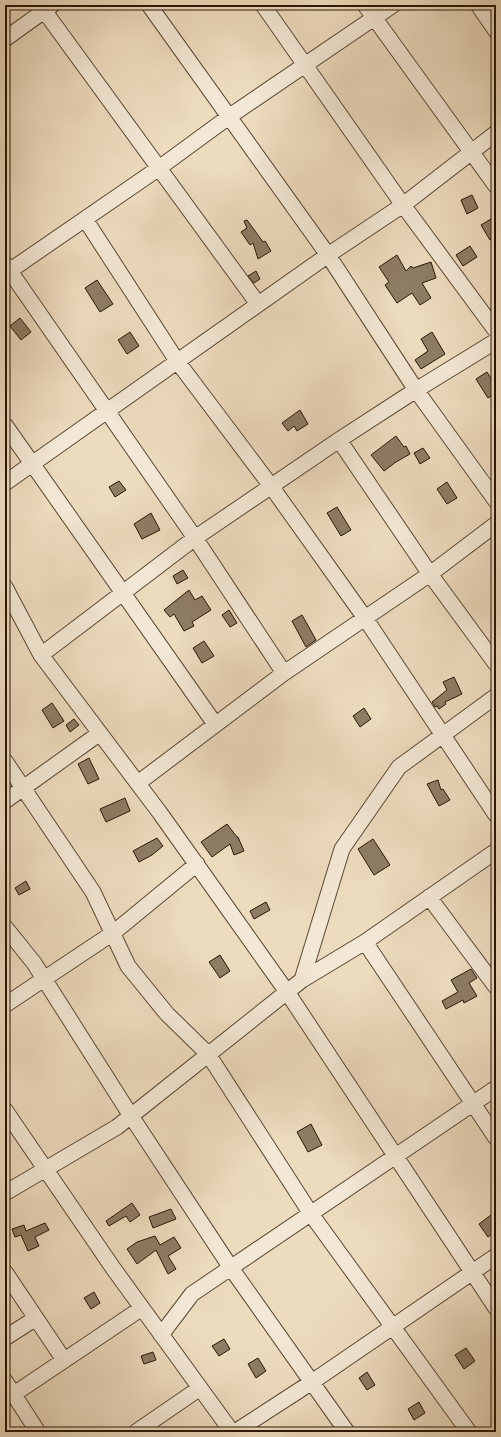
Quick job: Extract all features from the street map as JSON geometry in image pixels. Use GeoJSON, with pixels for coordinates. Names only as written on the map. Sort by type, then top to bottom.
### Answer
{"type":"FeatureCollection","features":[{"type":"Feature","properties":{"kind":"street"},"geometry":{"type":"LineString","coordinates":[[149,5],[328,254],[416,390],[496,501]]}},
{"type":"Feature","properties":{"kind":"street"},"geometry":{"type":"LineString","coordinates":[[263,5],[403,205],[496,332]]}},
{"type":"Feature","properties":{"kind":"street"},"geometry":{"type":"LineString","coordinates":[[365,5],[496,186]]}},
{"type":"Feature","properties":{"kind":"street"},"geometry":{"type":"LineString","coordinates":[[284,673],[195,538],[7,269],[85,219],[159,168],[230,116],[393,5]]}},
{"type":"Feature","properties":{"kind":"street"},"geometry":{"type":"LineString","coordinates":[[478,5],[496,31]]}},
{"type":"Feature","properties":{"kind":"street"},"geometry":{"type":"LineString","coordinates":[[5,39],[45,7],[258,304]]}},
{"type":"Feature","properties":{"kind":"street"},"geometry":{"type":"LineString","coordinates":[[5,483],[178,362],[328,254],[403,205],[496,133]]}},
{"type":"Feature","properties":{"kind":"street"},"geometry":{"type":"LineString","coordinates":[[85,219],[178,362],[271,486],[365,618],[496,815]]}},
{"type":"Feature","properties":{"kind":"street"},"geometry":{"type":"LineString","coordinates":[[41,655],[195,538],[416,390],[496,341]]}},
{"type":"Feature","properties":{"kind":"street"},"geometry":{"type":"LineString","coordinates":[[5,425],[215,724]]}},
{"type":"Feature","properties":{"kind":"street"},"geometry":{"type":"LineString","coordinates":[[340,440],[430,574],[496,664]]}},
{"type":"Feature","properties":{"kind":"street"},"geometry":{"type":"LineString","coordinates":[[138,783],[284,673],[430,574],[496,524]]}},
{"type":"Feature","properties":{"kind":"street"},"geometry":{"type":"LineString","coordinates":[[5,587],[41,655],[138,783],[287,992],[496,1308]]}},
{"type":"Feature","properties":{"kind":"street"},"geometry":{"type":"LineString","coordinates":[[302,980],[342,849],[399,767],[496,696]]}},
{"type":"Feature","properties":{"kind":"street"},"geometry":{"type":"LineString","coordinates":[[5,801],[100,733]]}},
{"type":"Feature","properties":{"kind":"street"},"geometry":{"type":"LineString","coordinates":[[5,761],[93,892],[128,966],[167,1014],[208,1054],[311,1214],[469,1432]]}},
{"type":"Feature","properties":{"kind":"street"},"geometry":{"type":"LineString","coordinates":[[5,1193],[117,1127],[302,980],[365,942],[496,851]]}},
{"type":"Feature","properties":{"kind":"street"},"geometry":{"type":"LineString","coordinates":[[5,1005],[113,933],[196,864]]}},
{"type":"Feature","properties":{"kind":"street"},"geometry":{"type":"LineString","coordinates":[[429,897],[496,987]]}},
{"type":"Feature","properties":{"kind":"street"},"geometry":{"type":"LineString","coordinates":[[5,927],[34,963],[131,1116],[231,1268],[347,1432]]}},
{"type":"Feature","properties":{"kind":"street"},"geometry":{"type":"LineString","coordinates":[[365,942],[496,1138]]}},
{"type":"Feature","properties":{"kind":"street"},"geometry":{"type":"LineString","coordinates":[[161,1335],[192,1294],[496,1088]]}},
{"type":"Feature","properties":{"kind":"street"},"geometry":{"type":"LineString","coordinates":[[5,1110],[113,1268],[200,1388],[234,1432],[312,1382],[496,1256]]}},
{"type":"Feature","properties":{"kind":"street"},"geometry":{"type":"LineString","coordinates":[[5,1272],[64,1360]]}},
{"type":"Feature","properties":{"kind":"street"},"geometry":{"type":"LineString","coordinates":[[14,1394],[142,1308]]}},
{"type":"Feature","properties":{"kind":"street"},"geometry":{"type":"LineString","coordinates":[[5,1338],[36,1318]]}},
{"type":"Feature","properties":{"kind":"street"},"geometry":{"type":"LineString","coordinates":[[5,1381],[38,1432]]}},
{"type":"Feature","properties":{"kind":"street"},"geometry":{"type":"LineString","coordinates":[[136,1432],[200,1388]]}},
{"type":"Feature","properties":{"kind":"building"},"geometry":{"type":"Polygon","coordinates":[[[472,195],[478,208],[467,214],[461,200],[472,195]]]}},
{"type":"Feature","properties":{"kind":"building"},"geometry":{"type":"Polygon","coordinates":[[[491,219],[496,227],[496,236],[490,240],[481,225],[491,219]]]}},
{"type":"Feature","properties":{"kind":"building"},"geometry":{"type":"Polygon","coordinates":[[[247,220],[263,242],[265,241],[271,251],[258,259],[253,243],[250,245],[241,232],[247,228],[244,221],[247,220]]]}},
{"type":"Feature","properties":{"kind":"building"},"geometry":{"type":"Polygon","coordinates":[[[470,246],[477,257],[463,266],[456,255],[470,246]]]}},
{"type":"Feature","properties":{"kind":"building"},"geometry":{"type":"Polygon","coordinates":[[[397,255],[406,271],[411,266],[413,268],[431,262],[436,278],[422,283],[431,298],[420,305],[412,293],[397,303],[385,285],[389,282],[379,267],[397,255]]]}},
{"type":"Feature","properties":{"kind":"building"},"geometry":{"type":"Polygon","coordinates":[[[256,271],[260,279],[254,283],[248,276],[256,271]]]}},
{"type":"Feature","properties":{"kind":"building"},"geometry":{"type":"Polygon","coordinates":[[[97,280],[113,304],[100,312],[85,288],[97,280]]]}},
{"type":"Feature","properties":{"kind":"building"},"geometry":{"type":"Polygon","coordinates":[[[20,318],[31,332],[21,340],[10,326],[20,318]]]}},
{"type":"Feature","properties":{"kind":"building"},"geometry":{"type":"Polygon","coordinates":[[[130,332],[139,346],[127,354],[118,340],[130,332]]]}},
{"type":"Feature","properties":{"kind":"building"},"geometry":{"type":"Polygon","coordinates":[[[432,332],[445,354],[421,369],[415,360],[428,351],[421,339],[432,332]]]}},
{"type":"Feature","properties":{"kind":"building"},"geometry":{"type":"Polygon","coordinates":[[[487,372],[496,387],[496,393],[488,398],[476,379],[487,372]]]}},
{"type":"Feature","properties":{"kind":"building"},"geometry":{"type":"Polygon","coordinates":[[[300,410],[308,424],[297,431],[294,426],[288,431],[282,423],[300,410]]]}},
{"type":"Feature","properties":{"kind":"building"},"geometry":{"type":"Polygon","coordinates":[[[396,436],[404,447],[406,446],[410,454],[384,471],[371,455],[396,436]]]}},
{"type":"Feature","properties":{"kind":"building"},"geometry":{"type":"Polygon","coordinates":[[[423,448],[430,458],[420,464],[414,453],[423,448]]]}},
{"type":"Feature","properties":{"kind":"building"},"geometry":{"type":"Polygon","coordinates":[[[119,481],[126,490],[115,497],[109,487],[119,481]]]}},
{"type":"Feature","properties":{"kind":"building"},"geometry":{"type":"Polygon","coordinates":[[[447,482],[457,498],[447,504],[437,489],[447,482]]]}},
{"type":"Feature","properties":{"kind":"building"},"geometry":{"type":"Polygon","coordinates":[[[337,507],[351,530],[341,536],[327,513],[337,507]]]}},
{"type":"Feature","properties":{"kind":"building"},"geometry":{"type":"Polygon","coordinates":[[[151,513],[160,530],[142,539],[134,524],[151,513]]]}},
{"type":"Feature","properties":{"kind":"building"},"geometry":{"type":"Polygon","coordinates":[[[183,570],[188,578],[177,584],[173,576],[183,570]]]}},
{"type":"Feature","properties":{"kind":"building"},"geometry":{"type":"Polygon","coordinates":[[[189,590],[195,600],[202,596],[211,610],[192,622],[194,626],[184,631],[174,614],[170,617],[164,610],[189,590]]]}},
{"type":"Feature","properties":{"kind":"building"},"geometry":{"type":"Polygon","coordinates":[[[229,610],[237,623],[230,627],[222,615],[229,610]]]}},
{"type":"Feature","properties":{"kind":"building"},"geometry":{"type":"Polygon","coordinates":[[[302,615],[316,640],[306,647],[292,621],[302,615]]]}},
{"type":"Feature","properties":{"kind":"building"},"geometry":{"type":"Polygon","coordinates":[[[204,641],[214,656],[202,663],[193,648],[204,641]]]}},
{"type":"Feature","properties":{"kind":"building"},"geometry":{"type":"Polygon","coordinates":[[[454,677],[462,694],[445,702],[446,704],[439,709],[437,706],[435,707],[432,702],[447,690],[443,682],[454,677]]]}},
{"type":"Feature","properties":{"kind":"building"},"geometry":{"type":"Polygon","coordinates":[[[52,703],[64,721],[53,728],[42,710],[52,703]]]}},
{"type":"Feature","properties":{"kind":"building"},"geometry":{"type":"Polygon","coordinates":[[[364,708],[371,719],[360,727],[353,716],[364,708]]]}},
{"type":"Feature","properties":{"kind":"building"},"geometry":{"type":"Polygon","coordinates":[[[74,719],[79,725],[70,732],[66,725],[74,719]]]}},
{"type":"Feature","properties":{"kind":"building"},"geometry":{"type":"Polygon","coordinates":[[[89,758],[99,779],[88,784],[78,764],[89,758]]]}},
{"type":"Feature","properties":{"kind":"building"},"geometry":{"type":"Polygon","coordinates":[[[438,780],[441,790],[443,789],[450,800],[439,806],[427,784],[438,780]]]}},
{"type":"Feature","properties":{"kind":"building"},"geometry":{"type":"Polygon","coordinates":[[[125,798],[130,811],[106,822],[100,809],[125,798]]]}},
{"type":"Feature","properties":{"kind":"building"},"geometry":{"type":"Polygon","coordinates":[[[227,824],[238,837],[244,851],[234,855],[230,844],[212,857],[201,842],[227,824]]]}},
{"type":"Feature","properties":{"kind":"building"},"geometry":{"type":"Polygon","coordinates":[[[157,838],[163,846],[152,855],[139,862],[133,851],[157,838]]]}},
{"type":"Feature","properties":{"kind":"building"},"geometry":{"type":"Polygon","coordinates":[[[373,839],[390,865],[374,875],[358,849],[373,839]]]}},
{"type":"Feature","properties":{"kind":"building"},"geometry":{"type":"Polygon","coordinates":[[[26,881],[30,889],[19,895],[15,888],[26,881]]]}},
{"type":"Feature","properties":{"kind":"building"},"geometry":{"type":"Polygon","coordinates":[[[266,902],[270,910],[254,919],[250,911],[266,902]]]}},
{"type":"Feature","properties":{"kind":"building"},"geometry":{"type":"Polygon","coordinates":[[[220,955],[230,971],[220,978],[209,962],[220,955]]]}},
{"type":"Feature","properties":{"kind":"building"},"geometry":{"type":"Polygon","coordinates":[[[471,969],[477,978],[469,983],[477,996],[464,1003],[463,1000],[446,1009],[442,1001],[458,992],[451,980],[471,969]]]}},
{"type":"Feature","properties":{"kind":"building"},"geometry":{"type":"Polygon","coordinates":[[[311,1124],[322,1145],[308,1152],[297,1132],[311,1124]]]}},
{"type":"Feature","properties":{"kind":"building"},"geometry":{"type":"Polygon","coordinates":[[[132,1203],[140,1215],[130,1222],[126,1216],[109,1226],[106,1221],[132,1203]]]}},
{"type":"Feature","properties":{"kind":"building"},"geometry":{"type":"Polygon","coordinates":[[[171,1209],[176,1219],[153,1228],[149,1217],[171,1209]]]}},
{"type":"Feature","properties":{"kind":"building"},"geometry":{"type":"Polygon","coordinates":[[[491,1215],[496,1222],[496,1231],[488,1237],[479,1224],[491,1215]]]}},
{"type":"Feature","properties":{"kind":"building"},"geometry":{"type":"Polygon","coordinates":[[[45,1223],[49,1230],[35,1237],[39,1246],[28,1251],[21,1235],[15,1237],[12,1229],[24,1225],[26,1231],[45,1223]]]}},
{"type":"Feature","properties":{"kind":"building"},"geometry":{"type":"Polygon","coordinates":[[[155,1236],[160,1245],[174,1237],[181,1248],[168,1256],[176,1269],[168,1274],[156,1250],[137,1264],[127,1249],[137,1242],[155,1236]]]}},
{"type":"Feature","properties":{"kind":"building"},"geometry":{"type":"Polygon","coordinates":[[[94,1292],[100,1303],[91,1309],[84,1298],[94,1292]]]}},
{"type":"Feature","properties":{"kind":"building"},"geometry":{"type":"Polygon","coordinates":[[[224,1339],[230,1349],[219,1356],[212,1346],[224,1339]]]}},
{"type":"Feature","properties":{"kind":"building"},"geometry":{"type":"Polygon","coordinates":[[[466,1348],[475,1361],[464,1369],[455,1355],[466,1348]]]}},
{"type":"Feature","properties":{"kind":"building"},"geometry":{"type":"Polygon","coordinates":[[[153,1352],[156,1360],[144,1364],[141,1356],[153,1352]]]}},
{"type":"Feature","properties":{"kind":"building"},"geometry":{"type":"Polygon","coordinates":[[[258,1358],[266,1371],[256,1378],[248,1364],[258,1358]]]}},
{"type":"Feature","properties":{"kind":"building"},"geometry":{"type":"Polygon","coordinates":[[[367,1372],[375,1385],[367,1390],[359,1378],[367,1372]]]}},
{"type":"Feature","properties":{"kind":"building"},"geometry":{"type":"Polygon","coordinates":[[[419,1402],[425,1413],[414,1420],[408,1409],[419,1402]]]}}]}
